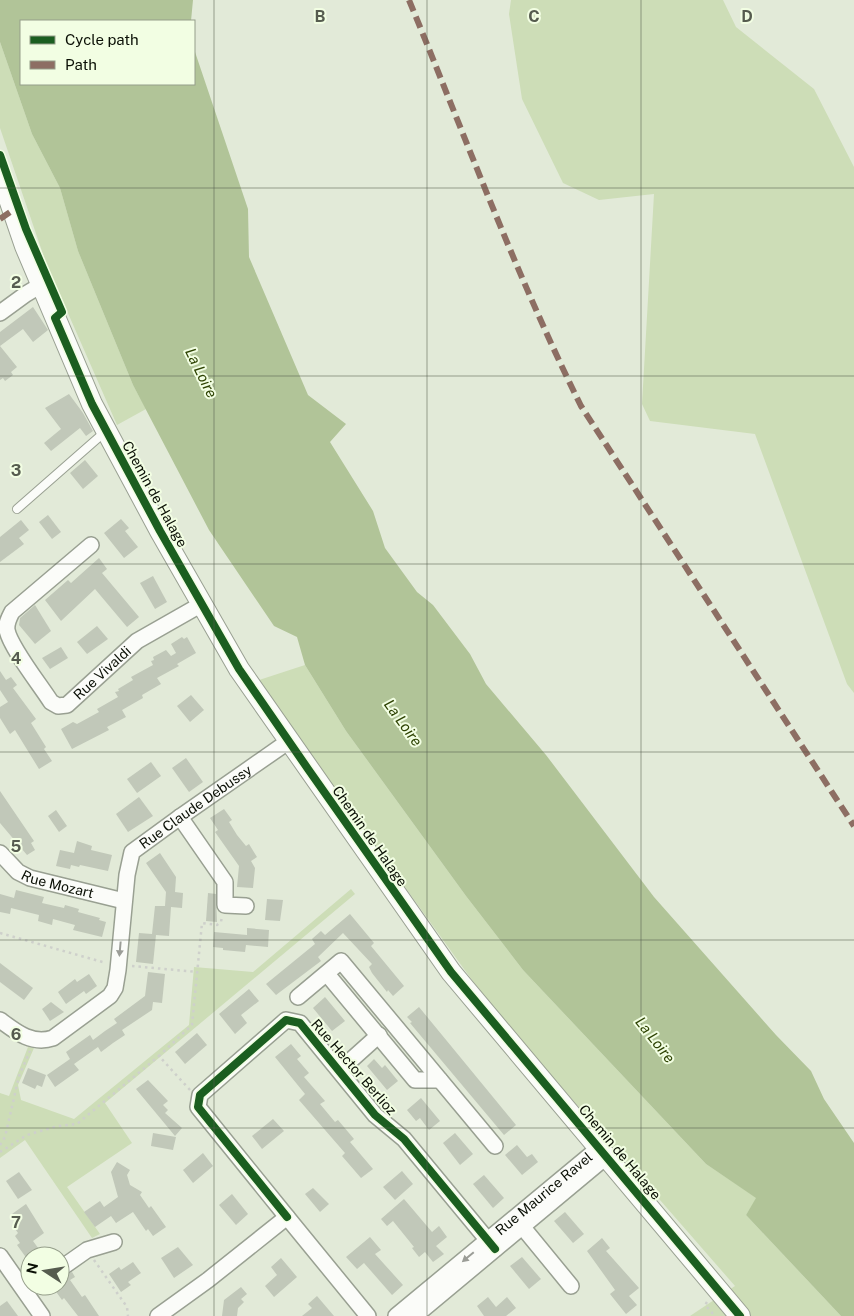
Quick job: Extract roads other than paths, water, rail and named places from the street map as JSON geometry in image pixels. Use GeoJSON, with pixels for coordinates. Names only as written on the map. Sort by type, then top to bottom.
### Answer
{"type":"FeatureCollection","features":[{"type":"Feature","properties":{"kind":"main road","name":"Chemin de Halage"},"geometry":{"type":"LineString","coordinates":[[0,174],[41,285],[92,404],[239,669],[451,972],[740,1316]]}},
{"type":"Feature","properties":{"kind":"street"},"geometry":{"type":"LineString","coordinates":[[0,313],[41,285]]}},
{"type":"Feature","properties":{"kind":"street","name":"Rue Vivaldi"},"geometry":{"type":"LineString","coordinates":[[91,545],[12,612],[7,623],[7,632],[14,645],[51,702],[58,706],[67,705],[137,641],[202,604]]}},
{"type":"Feature","properties":{"kind":"street","name":"Rue Claude Debussy"},"geometry":{"type":"LineString","coordinates":[[0,1020],[14,1031],[35,1040],[53,1038],[110,996],[115,988],[119,964],[126,875],[132,852],[289,742]]}},
{"type":"Feature","properties":{"kind":"street"},"geometry":{"type":"LineString","coordinates":[[180,817],[225,882],[225,905],[246,906]]}},
{"type":"Feature","properties":{"kind":"street","name":"Rue Mozart"},"geometry":{"type":"LineString","coordinates":[[0,853],[18,872],[30,878],[124,901]]}},
{"type":"Feature","properties":{"kind":"street"},"geometry":{"type":"LineString","coordinates":[[298,997],[341,961],[495,1146]]}},
{"type":"Feature","properties":{"kind":"street"},"geometry":{"type":"LineString","coordinates":[[327,974],[415,1080],[440,1080]]}},
{"type":"Feature","properties":{"kind":"street","name":"Rue Hector Berlioz"},"geometry":{"type":"LineString","coordinates":[[287,1216],[198,1107],[200,1095],[286,1020],[300,1023],[375,1115],[404,1139],[491,1245]]}},
{"type":"Feature","properties":{"kind":"street"},"geometry":{"type":"LineString","coordinates":[[340,1070],[379,1035]]}},
{"type":"Feature","properties":{"kind":"street","name":"Rue Maurice Ravel"},"geometry":{"type":"LineString","coordinates":[[396,1316],[491,1245],[603,1152]]}},
{"type":"Feature","properties":{"kind":"street"},"geometry":{"type":"LineString","coordinates":[[158,1316],[208,1280],[287,1216],[368,1316]]}},
{"type":"Feature","properties":{"kind":"street"},"geometry":{"type":"LineString","coordinates":[[519,1222],[571,1286]]}},
{"type":"Feature","properties":{"kind":"street"},"geometry":{"type":"LineString","coordinates":[[70,1262],[87,1250],[114,1242]]}},
{"type":"Feature","properties":{"kind":"street","name":"Rue Maurice Ravel"},"geometry":{"type":"LineString","coordinates":[[415,1316],[491,1245]]}},
{"type":"Feature","properties":{"kind":"street"},"geometry":{"type":"LineString","coordinates":[[0,1256],[20,1278]]}},
{"type":"Feature","properties":{"kind":"street"},"geometry":{"type":"LineString","coordinates":[[33,1296],[42,1316]]}},
{"type":"Feature","properties":{"kind":"lane"},"geometry":{"type":"LineString","coordinates":[[17,509],[106,431]]}},
{"type":"Feature","properties":{"kind":"water","name":"La Loire"},"geometry":{"type":"Polygon","coordinates":[[[0,0],[193,0],[191,20],[20,20],[20,85],[195,85],[195,52],[248,209],[249,257],[308,395],[346,424],[330,442],[373,511],[385,548],[417,592],[433,605],[470,654],[486,684],[546,755],[654,897],[776,1035],[811,1071],[824,1099],[854,1143],[854,1316],[841,1316],[746,1215],[756,1198],[706,1164],[523,970],[466,896],[346,731],[305,665],[297,637],[274,626],[209,530],[133,385],[78,251],[60,188],[32,134],[0,42],[0,0]]]}}]}
